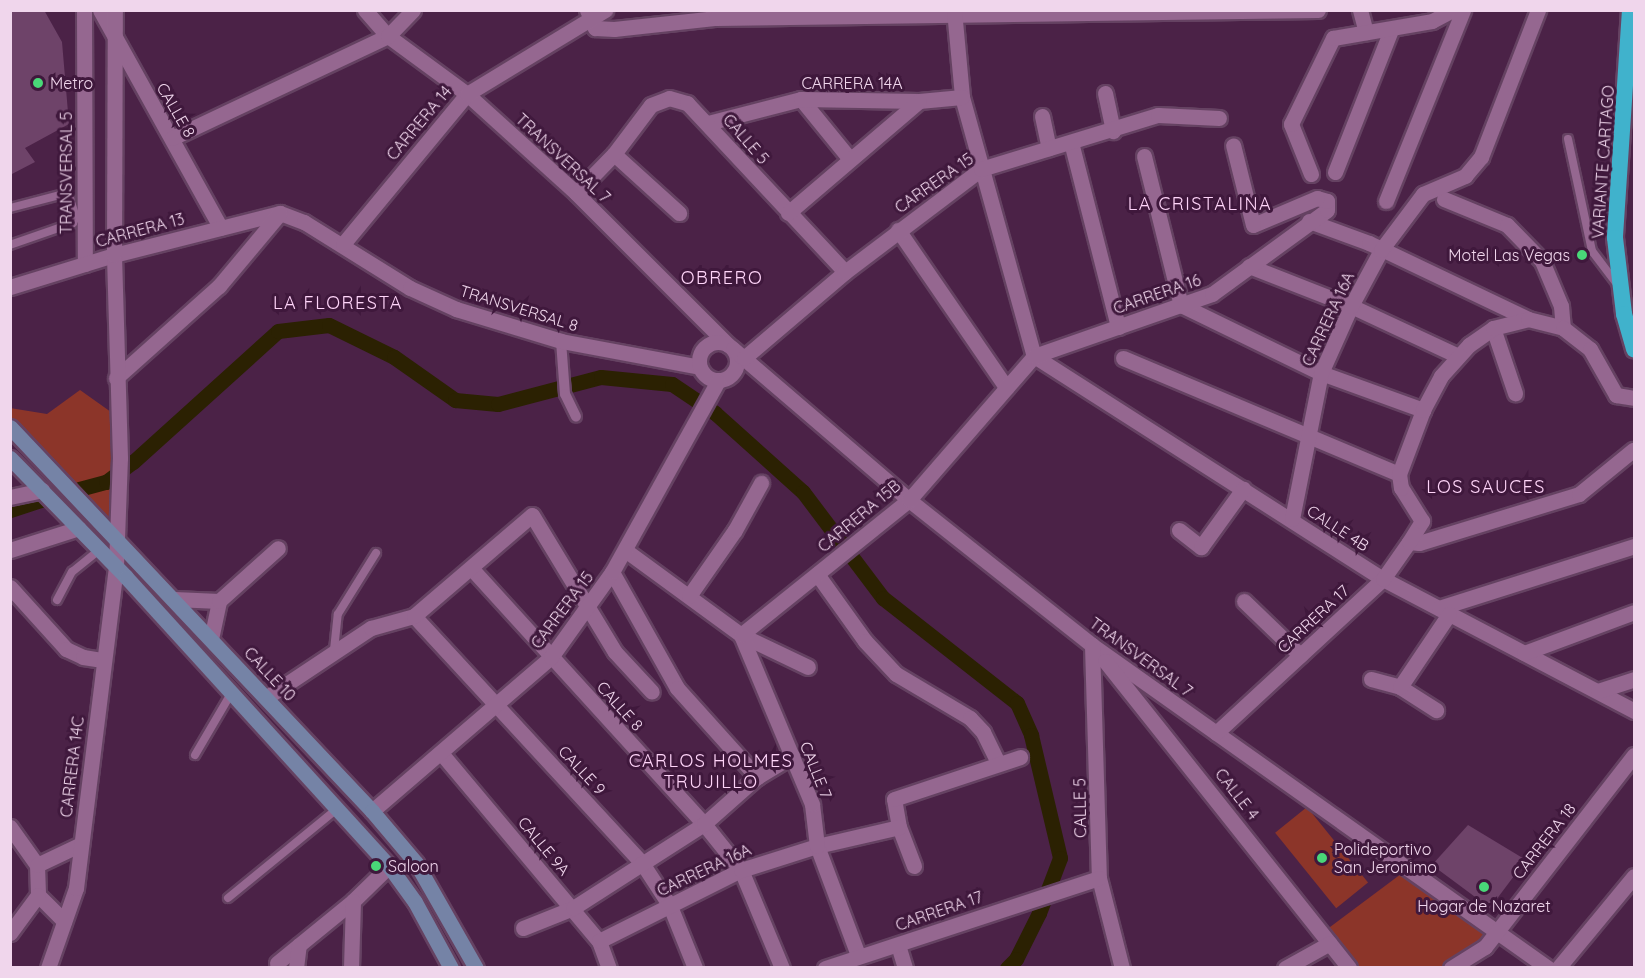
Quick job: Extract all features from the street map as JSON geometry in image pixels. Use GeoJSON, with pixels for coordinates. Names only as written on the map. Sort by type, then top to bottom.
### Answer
{"type":"FeatureCollection","features":[{"type":"Feature","properties":{"kind":"highway","name":"VARIANTE CARTAGO"},"geometry":{"type":"LineString","coordinates":[[1630,10],[1615,238],[1620,288],[1635,350]]}},
{"type":"Feature","properties":{"kind":"main road","name":"CALLE 10"},"geometry":{"type":"LineString","coordinates":[[11,428],[267,696],[372,811],[416,863],[476,968]]}},
{"type":"Feature","properties":{"kind":"main road"},"geometry":{"type":"LineString","coordinates":[[15,462],[116,566],[338,807],[389,866],[415,902],[451,968]]}},
{"type":"Feature","properties":{"kind":"street","name":"TRANSVERSAL 5"},"geometry":{"type":"LineString","coordinates":[[84,10],[85,264]]}},
{"type":"Feature","properties":{"kind":"street","name":"CALLE 8"},"geometry":{"type":"LineString","coordinates":[[100,10],[220,228]]}},
{"type":"Feature","properties":{"kind":"street"},"geometry":{"type":"LineString","coordinates":[[115,10],[114,255],[120,458],[116,566]]}},
{"type":"Feature","properties":{"kind":"street","name":"TRANSVERSAL 7"},"geometry":{"type":"LineString","coordinates":[[364,10],[388,36],[467,94],[576,193],[735,350],[909,500],[1092,645],[1548,968]]}},
{"type":"Feature","properties":{"kind":"street"},"geometry":{"type":"LineString","coordinates":[[172,138],[388,36],[413,10]]}},
{"type":"Feature","properties":{"kind":"street","name":"CARRERA 14"},"geometry":{"type":"LineString","coordinates":[[343,244],[467,94],[588,15],[605,10]]}},
{"type":"Feature","properties":{"kind":"street"},"geometry":{"type":"LineString","coordinates":[[588,15],[595,28],[614,29],[715,14],[1318,10]]}},
{"type":"Feature","properties":{"kind":"street"},"geometry":{"type":"LineString","coordinates":[[1360,10],[1366,32]]}},
{"type":"Feature","properties":{"kind":"street"},"geometry":{"type":"LineString","coordinates":[[1311,174],[1291,124],[1333,38],[1391,30],[1432,21],[1454,10]]}},
{"type":"Feature","properties":{"kind":"street"},"geometry":{"type":"LineString","coordinates":[[1386,201],[1463,10]]}},
{"type":"Feature","properties":{"kind":"street","name":"CARRERA 16A"},"geometry":{"type":"LineString","coordinates":[[1292,519],[1321,373],[1351,306],[1382,250],[1423,194],[1465,176],[1481,157],[1538,10]]}},
{"type":"Feature","properties":{"kind":"street"},"geometry":{"type":"LineString","coordinates":[[954,13],[962,97],[1034,356]]}},
{"type":"Feature","properties":{"kind":"street"},"geometry":{"type":"LineString","coordinates":[[1335,172],[1391,30]]}},
{"type":"Feature","properties":{"kind":"street"},"geometry":{"type":"LineString","coordinates":[[1105,93],[1113,130]]}},
{"type":"Feature","properties":{"kind":"street","name":"CARRERA 14A"},"geometry":{"type":"LineString","coordinates":[[708,123],[801,99],[919,101],[962,97]]}},
{"type":"Feature","properties":{"kind":"street","name":"CALLE 5"},"geometry":{"type":"LineString","coordinates":[[614,154],[651,105],[669,99],[687,103],[845,272]]}},
{"type":"Feature","properties":{"kind":"street"},"geometry":{"type":"LineString","coordinates":[[801,99],[850,159]]}},
{"type":"Feature","properties":{"kind":"street"},"geometry":{"type":"LineString","coordinates":[[788,213],[919,101]]}},
{"type":"Feature","properties":{"kind":"street","name":"CARRERA 15"},"geometry":{"type":"LineString","coordinates":[[735,350],[845,272],[981,169],[1158,115],[1219,118]]}},
{"type":"Feature","properties":{"kind":"street"},"geometry":{"type":"LineString","coordinates":[[1042,116],[1049,148]]}},
{"type":"Feature","properties":{"kind":"street"},"geometry":{"type":"LineString","coordinates":[[1071,142],[1118,327]]}},
{"type":"Feature","properties":{"kind":"street","name":"CARRERA 16"},"geometry":{"type":"LineString","coordinates":[[1034,356],[1212,294],[1327,210],[1327,201],[1317,198],[1253,225],[1233,144]]}},
{"type":"Feature","properties":{"kind":"street"},"geometry":{"type":"LineString","coordinates":[[576,193],[614,154],[679,213]]}},
{"type":"Feature","properties":{"kind":"street"},"geometry":{"type":"LineString","coordinates":[[1144,156],[1182,305],[1321,373],[1422,410]]}},
{"type":"Feature","properties":{"kind":"street"},"geometry":{"type":"LineString","coordinates":[[1444,199],[1507,225],[1542,261],[1561,306],[1563,328]]}},
{"type":"Feature","properties":{"kind":"street","name":"CARRERA 13"},"geometry":{"type":"LineString","coordinates":[[10,287],[114,255],[280,213]]}},
{"type":"Feature","properties":{"kind":"street"},"geometry":{"type":"LineString","coordinates":[[116,378],[219,286],[280,213]]}},
{"type":"Feature","properties":{"kind":"street","name":"TRANSVERSAL 8"},"geometry":{"type":"LineString","coordinates":[[280,213],[343,244],[410,288],[456,309],[561,341],[700,367]]}},
{"type":"Feature","properties":{"kind":"street"},"geometry":{"type":"LineString","coordinates":[[1309,221],[1382,250],[1528,319],[1563,328],[1590,349],[1616,395],[1635,398]]}},
{"type":"Feature","properties":{"kind":"street"},"geometry":{"type":"LineString","coordinates":[[898,230],[1006,387]]}},
{"type":"Feature","properties":{"kind":"street"},"geometry":{"type":"LineString","coordinates":[[1249,266],[1351,306],[1458,356]]}},
{"type":"Feature","properties":{"kind":"street"},"geometry":{"type":"LineString","coordinates":[[1123,358],[1400,474],[1422,410],[1458,356],[1493,328],[1528,319]]}},
{"type":"Feature","properties":{"kind":"street"},"geometry":{"type":"LineString","coordinates":[[1493,328],[1515,393]]}},
{"type":"Feature","properties":{"kind":"street"},"geometry":{"type":"LineString","coordinates":[[561,341],[565,394],[576,417]]}},
{"type":"Feature","properties":{"kind":"street"},"geometry":{"type":"LineString","coordinates":[[706,346],[735,350],[736,368],[729,378],[718,381],[706,377],[700,367],[706,346]]}},
{"type":"Feature","properties":{"kind":"street","name":"CARRERA 15B"},"geometry":{"type":"LineString","coordinates":[[741,635],[909,500],[1034,356]]}},
{"type":"Feature","properties":{"kind":"street","name":"CALLE 4B"},"geometry":{"type":"LineString","coordinates":[[1034,356],[1383,579],[1635,711]]}},
{"type":"Feature","properties":{"kind":"street","name":"CARRERA 15"},"geometry":{"type":"LineString","coordinates":[[372,811],[551,657],[589,608],[612,572],[712,396],[718,381]]}},
{"type":"Feature","properties":{"kind":"street"},"geometry":{"type":"LineString","coordinates":[[1409,542],[1419,543],[1579,494],[1634,450]]}},
{"type":"Feature","properties":{"kind":"street"},"geometry":{"type":"LineString","coordinates":[[15,462],[13,495],[42,490]]}},
{"type":"Feature","properties":{"kind":"street","name":"CARRERA 17"},"geometry":{"type":"LineString","coordinates":[[1216,733],[1383,579],[1422,521],[1401,488],[1400,474]]}},
{"type":"Feature","properties":{"kind":"street"},"geometry":{"type":"LineString","coordinates":[[689,596],[735,530],[761,483]]}},
{"type":"Feature","properties":{"kind":"street"},"geometry":{"type":"LineString","coordinates":[[1179,530],[1201,547],[1243,489]]}},
{"type":"Feature","properties":{"kind":"street"},"geometry":{"type":"LineString","coordinates":[[267,696],[303,675],[334,650],[370,628],[414,616],[472,569],[532,515],[615,652],[652,692]]}},
{"type":"Feature","properties":{"kind":"street"},"geometry":{"type":"LineString","coordinates":[[10,550],[79,528]]}},
{"type":"Feature","properties":{"kind":"street"},"geometry":{"type":"LineString","coordinates":[[1401,687],[1444,611],[1635,546]]}},
{"type":"Feature","properties":{"kind":"street"},"geometry":{"type":"LineString","coordinates":[[211,639],[219,602],[278,548]]}},
{"type":"Feature","properties":{"kind":"street"},"geometry":{"type":"LineString","coordinates":[[625,550],[741,635],[808,667]]}},
{"type":"Feature","properties":{"kind":"street","name":"CARRERA 14C"},"geometry":{"type":"LineString","coordinates":[[48,968],[76,888],[116,566]]}},
{"type":"Feature","properties":{"kind":"street","name":"CALLE 8"},"geometry":{"type":"LineString","coordinates":[[472,569],[704,824],[741,870],[782,968]]}},
{"type":"Feature","properties":{"kind":"street"},"geometry":{"type":"LineString","coordinates":[[612,572],[677,688],[757,777]]}},
{"type":"Feature","properties":{"kind":"street"},"geometry":{"type":"LineString","coordinates":[[817,574],[865,641],[896,674],[970,718],[982,732],[998,763]]}},
{"type":"Feature","properties":{"kind":"street"},"geometry":{"type":"LineString","coordinates":[[10,587],[66,649],[83,657],[103,660]]}},
{"type":"Feature","properties":{"kind":"street"},"geometry":{"type":"LineString","coordinates":[[174,598],[219,602]]}},
{"type":"Feature","properties":{"kind":"street"},"geometry":{"type":"LineString","coordinates":[[1244,601],[1300,655]]}},
{"type":"Feature","properties":{"kind":"street"},"geometry":{"type":"LineString","coordinates":[[1524,653],[1635,612]]}},
{"type":"Feature","properties":{"kind":"street","name":"CALLE 9"},"geometry":{"type":"LineString","coordinates":[[414,616],[642,863],[670,906],[694,968]]}},
{"type":"Feature","properties":{"kind":"street","name":"CALLE 7"},"geometry":{"type":"LineString","coordinates":[[741,635],[813,804],[817,846],[858,955]]}},
{"type":"Feature","properties":{"kind":"street","name":"CALLE 5"},"geometry":{"type":"LineString","coordinates":[[1092,645],[1099,878],[1122,968]]}},
{"type":"Feature","properties":{"kind":"street","name":"CALLE 4"},"geometry":{"type":"LineString","coordinates":[[1092,645],[1349,968]]}},
{"type":"Feature","properties":{"kind":"street"},"geometry":{"type":"LineString","coordinates":[[278,708],[303,675]]}},
{"type":"Feature","properties":{"kind":"street"},"geometry":{"type":"LineString","coordinates":[[1371,679],[1401,687],[1436,710]]}},
{"type":"Feature","properties":{"kind":"street"},"geometry":{"type":"LineString","coordinates":[[1598,691],[1635,679]]}},
{"type":"Feature","properties":{"kind":"street","name":"CALLE 9A"},"geometry":{"type":"LineString","coordinates":[[441,753],[599,940],[609,968]]}},
{"type":"Feature","properties":{"kind":"street","name":"CARRERA 18"},"geometry":{"type":"LineString","coordinates":[[1451,968],[1485,946],[1635,755]]}},
{"type":"Feature","properties":{"kind":"street","name":"CARRERA 16A"},"geometry":{"type":"LineString","coordinates":[[523,928],[573,908],[704,824],[757,777],[792,756]]}},
{"type":"Feature","properties":{"kind":"street"},"geometry":{"type":"LineString","coordinates":[[915,866],[899,827],[894,799],[1020,757]]}},
{"type":"Feature","properties":{"kind":"street"},"geometry":{"type":"LineString","coordinates":[[10,827],[37,865],[38,896],[10,933]]}},
{"type":"Feature","properties":{"kind":"street","name":"CARRERA 16A"},"geometry":{"type":"LineString","coordinates":[[599,940],[741,870],[817,846],[899,827]]}},
{"type":"Feature","properties":{"kind":"street"},"geometry":{"type":"LineString","coordinates":[[37,865],[81,844]]}},
{"type":"Feature","properties":{"kind":"street"},"geometry":{"type":"LineString","coordinates":[[277,963],[353,901],[389,866]]}},
{"type":"Feature","properties":{"kind":"street"},"geometry":{"type":"LineString","coordinates":[[1558,968],[1635,876]]}},
{"type":"Feature","properties":{"kind":"street","name":"CARRERA 17"},"geometry":{"type":"LineString","coordinates":[[825,968],[858,955],[898,945],[1099,878]]}},
{"type":"Feature","properties":{"kind":"street"},"geometry":{"type":"LineString","coordinates":[[38,896],[64,921]]}},
{"type":"Feature","properties":{"kind":"street"},"geometry":{"type":"LineString","coordinates":[[351,968],[353,901]]}},
{"type":"Feature","properties":{"kind":"street"},"geometry":{"type":"LineString","coordinates":[[1285,968],[1330,943]]}},
{"type":"Feature","properties":{"kind":"street"},"geometry":{"type":"LineString","coordinates":[[296,968],[299,945]]}},
{"type":"Feature","properties":{"kind":"street"},"geometry":{"type":"LineString","coordinates":[[898,945],[905,968]]}},
{"type":"Feature","properties":{"kind":"lane"},"geometry":{"type":"LineString","coordinates":[[1568,139],[1592,251],[1620,288]]}},
{"type":"Feature","properties":{"kind":"lane"},"geometry":{"type":"LineString","coordinates":[[10,208],[63,194],[70,199],[76,217],[73,224],[10,245]]}},
{"type":"Feature","properties":{"kind":"lane"},"geometry":{"type":"LineString","coordinates":[[57,600],[72,572],[100,549]]}},
{"type":"Feature","properties":{"kind":"lane"},"geometry":{"type":"LineString","coordinates":[[334,650],[338,614],[376,553]]}},
{"type":"Feature","properties":{"kind":"lane"},"geometry":{"type":"LineString","coordinates":[[195,756],[232,692]]}},
{"type":"Feature","properties":{"kind":"lane"},"geometry":{"type":"LineString","coordinates":[[228,898],[338,807]]}},
{"type":"Feature","properties":{"kind":"shaded area"},"geometry":{"type":"Polygon","coordinates":[[[80,390],[111,412],[115,454],[114,530],[11,422],[10,408],[47,414],[80,390]]]}},
{"type":"Feature","properties":{"kind":"shaded area","name":"Polideportivo San Jeronimo"},"geometry":{"type":"Polygon","coordinates":[[[1307,807],[1368,882],[1336,908],[1275,833],[1307,807]]]}},
{"type":"Feature","properties":{"kind":"shaded area"},"geometry":{"type":"Polygon","coordinates":[[[1409,868],[1497,930],[1450,968],[1351,967],[1322,933],[1409,868]]]}},
{"type":"Feature","properties":{"kind":"building","name":"Metro"},"geometry":{"type":"Polygon","coordinates":[[[10,10],[44,10],[62,42],[69,124],[25,148],[35,162],[10,175],[10,10]]]}},
{"type":"Feature","properties":{"kind":"building","name":"Hogar de Nazaret"},"geometry":{"type":"Polygon","coordinates":[[[1468,825],[1526,860],[1490,908],[1432,865],[1468,825]]]}},
{"type":"Feature","properties":{"kind":"waterway"},"geometry":{"type":"LineString","coordinates":[[79,489],[106,482],[133,462],[278,331],[329,325],[394,357],[455,400],[498,404],[601,377],[672,384],[715,413],[803,492],[883,598],[1017,703],[1031,735],[1060,858],[1039,913],[1016,959],[1007,968]]}},
{"type":"Feature","properties":{"kind":"waterway"},"geometry":{"type":"LineString","coordinates":[[10,510],[46,498]]}},
{"type":"Feature","properties":{"kind":"place","name":"Metro"},"geometry":{"type":"Point","coordinates":[38,83]}},
{"type":"Feature","properties":{"kind":"place","name":"Motel Las Vegas"},"geometry":{"type":"Point","coordinates":[1582,255]}},
{"type":"Feature","properties":{"kind":"place","name":"Polideportivo San Jeronimo"},"geometry":{"type":"Point","coordinates":[1322,858]}},
{"type":"Feature","properties":{"kind":"place","name":"Saloon"},"geometry":{"type":"Point","coordinates":[376,866]}},
{"type":"Feature","properties":{"kind":"place","name":"Hogar de Nazaret"},"geometry":{"type":"Point","coordinates":[1484,887]}},
{"type":"Feature","properties":{"kind":"district","name":"LA CRISTALINA"},"geometry":{"type":"Point","coordinates":[1200,204]}},
{"type":"Feature","properties":{"kind":"district","name":"OBRERO"},"geometry":{"type":"Point","coordinates":[722,278]}},
{"type":"Feature","properties":{"kind":"district","name":"LA FLORESTA"},"geometry":{"type":"Point","coordinates":[338,303]}},
{"type":"Feature","properties":{"kind":"district","name":"LOS SAUCES"},"geometry":{"type":"Point","coordinates":[1486,487]}},
{"type":"Feature","properties":{"kind":"district","name":"CARLOS HOLMES TRUJILLO"},"geometry":{"type":"Point","coordinates":[711,772]}}]}
